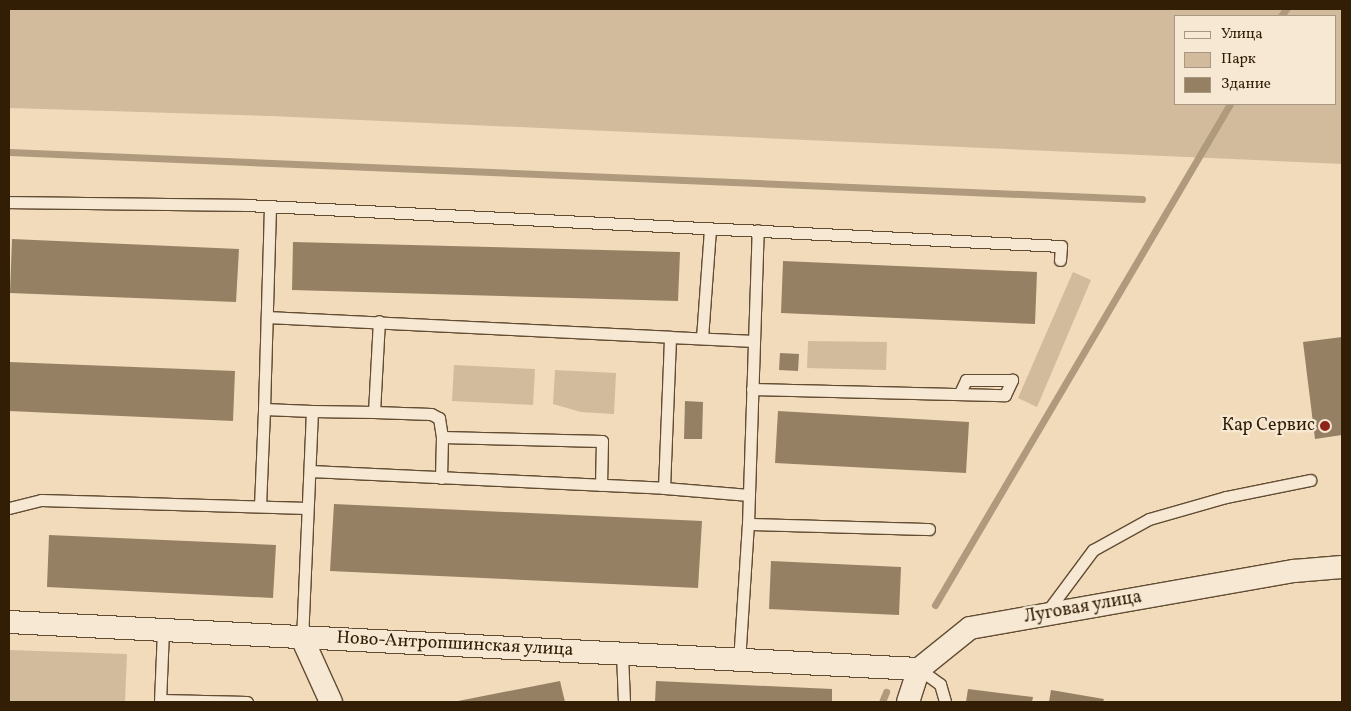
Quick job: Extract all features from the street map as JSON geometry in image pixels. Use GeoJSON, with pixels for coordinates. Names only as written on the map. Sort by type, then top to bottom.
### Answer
{"type":"FeatureCollection","features":[{"type":"Feature","properties":{"kind":"street","name":"Луговая улица"},"geometry":{"type":"LineString","coordinates":[[910,667],[970,628],[1046,613],[1294,571],[1342,567]]}},
{"type":"Feature","properties":{"kind":"street","name":"Ново-Антропшинская улица"},"geometry":{"type":"LineString","coordinates":[[9,622],[622,654],[740,662],[910,667]]}},
{"type":"Feature","properties":{"kind":"street"},"geometry":{"type":"LineString","coordinates":[[302,638],[331,702]]}},
{"type":"Feature","properties":{"kind":"street"},"geometry":{"type":"LineString","coordinates":[[908,702],[910,667]]}},
{"type":"Feature","properties":{"kind":"lane"},"geometry":{"type":"LineString","coordinates":[[9,202],[270,207],[1061,246],[1060,260]]}},
{"type":"Feature","properties":{"kind":"lane"},"geometry":{"type":"LineString","coordinates":[[260,506],[270,207]]}},
{"type":"Feature","properties":{"kind":"lane"},"geometry":{"type":"LineString","coordinates":[[702,338],[710,230]]}},
{"type":"Feature","properties":{"kind":"lane"},"geometry":{"type":"LineString","coordinates":[[740,662],[748,524],[758,230]]}},
{"type":"Feature","properties":{"kind":"lane"},"geometry":{"type":"LineString","coordinates":[[267,317],[379,321],[754,341]]}},
{"type":"Feature","properties":{"kind":"lane"},"geometry":{"type":"LineString","coordinates":[[374,412],[379,321]]}},
{"type":"Feature","properties":{"kind":"lane"},"geometry":{"type":"LineString","coordinates":[[664,488],[670,337]]}},
{"type":"Feature","properties":{"kind":"lane"},"geometry":{"type":"LineString","coordinates":[[752,389],[960,393]]}},
{"type":"Feature","properties":{"kind":"lane"},"geometry":{"type":"LineString","coordinates":[[264,409],[431,414],[439,418],[442,437],[442,478]]}},
{"type":"Feature","properties":{"kind":"lane"},"geometry":{"type":"LineString","coordinates":[[302,638],[312,410]]}},
{"type":"Feature","properties":{"kind":"lane"},"geometry":{"type":"LineString","coordinates":[[442,437],[602,441],[601,485]]}},
{"type":"Feature","properties":{"kind":"lane"},"geometry":{"type":"LineString","coordinates":[[310,472],[664,488],[749,495]]}},
{"type":"Feature","properties":{"kind":"lane"},"geometry":{"type":"LineString","coordinates":[[1046,613],[1092,550],[1149,519],[1226,497],[1310,480]]}},
{"type":"Feature","properties":{"kind":"lane"},"geometry":{"type":"LineString","coordinates":[[9,508],[41,500],[307,508]]}},
{"type":"Feature","properties":{"kind":"lane"},"geometry":{"type":"LineString","coordinates":[[748,524],[929,529]]}},
{"type":"Feature","properties":{"kind":"lane"},"geometry":{"type":"LineString","coordinates":[[163,631],[160,701],[247,702]]}},
{"type":"Feature","properties":{"kind":"lane"},"geometry":{"type":"LineString","coordinates":[[622,654],[624,702]]}},
{"type":"Feature","properties":{"kind":"lane"},"geometry":{"type":"LineString","coordinates":[[910,667],[940,684],[945,702]]}},
{"type":"Feature","properties":{"kind":"green space"},"geometry":{"type":"Polygon","coordinates":[[[9,9],[1342,9],[1342,164],[271,116],[9,108],[9,9]]]}},
{"type":"Feature","properties":{"kind":"green space"},"geometry":{"type":"Polygon","coordinates":[[[1073,272],[1091,280],[1037,407],[1018,398],[1073,272]]]}},
{"type":"Feature","properties":{"kind":"green space"},"geometry":{"type":"Polygon","coordinates":[[[808,341],[887,342],[886,370],[807,368],[808,341]]]}},
{"type":"Feature","properties":{"kind":"green space"},"geometry":{"type":"Polygon","coordinates":[[[454,365],[535,369],[533,405],[452,401],[454,365]]]}},
{"type":"Feature","properties":{"kind":"green space"},"geometry":{"type":"Polygon","coordinates":[[[555,370],[616,373],[614,414],[581,412],[553,404],[555,370]]]}},
{"type":"Feature","properties":{"kind":"green space"},"geometry":{"type":"Polygon","coordinates":[[[9,650],[127,654],[125,702],[9,702],[9,650]]]}},
{"type":"Feature","properties":{"kind":"building"},"geometry":{"type":"Polygon","coordinates":[[[12,239],[239,249],[236,302],[10,293],[12,239]]]}},
{"type":"Feature","properties":{"kind":"building"},"geometry":{"type":"Polygon","coordinates":[[[293,242],[680,252],[678,301],[292,290],[293,242]]]}},
{"type":"Feature","properties":{"kind":"building"},"geometry":{"type":"Polygon","coordinates":[[[783,261],[1037,272],[1035,324],[781,313],[783,261]]]}},
{"type":"Feature","properties":{"kind":"building"},"geometry":{"type":"Polygon","coordinates":[[[1342,337],[1342,435],[1315,439],[1303,342],[1342,337]]]}},
{"type":"Feature","properties":{"kind":"building"},"geometry":{"type":"Polygon","coordinates":[[[780,353],[799,354],[798,371],[779,370],[780,353]]]}},
{"type":"Feature","properties":{"kind":"building"},"geometry":{"type":"Polygon","coordinates":[[[9,362],[235,371],[233,421],[9,411],[9,362]]]}},
{"type":"Feature","properties":{"kind":"building"},"geometry":{"type":"Polygon","coordinates":[[[685,401],[703,402],[702,439],[684,439],[685,401]]]}},
{"type":"Feature","properties":{"kind":"building"},"geometry":{"type":"Polygon","coordinates":[[[778,411],[969,422],[966,473],[775,463],[778,411]]]}},
{"type":"Feature","properties":{"kind":"building"},"geometry":{"type":"Polygon","coordinates":[[[334,504],[702,521],[698,588],[330,571],[334,504]]]}},
{"type":"Feature","properties":{"kind":"building"},"geometry":{"type":"Polygon","coordinates":[[[49,535],[276,545],[273,598],[47,587],[49,535]]]}},
{"type":"Feature","properties":{"kind":"building"},"geometry":{"type":"Polygon","coordinates":[[[771,561],[901,567],[899,615],[769,609],[771,561]]]}},
{"type":"Feature","properties":{"kind":"building"},"geometry":{"type":"Polygon","coordinates":[[[560,681],[565,702],[458,702],[458,701],[560,681]]]}},
{"type":"Feature","properties":{"kind":"building"},"geometry":{"type":"Polygon","coordinates":[[[656,681],[832,689],[832,702],[655,702],[656,681]]]}},
{"type":"Feature","properties":{"kind":"building"},"geometry":{"type":"Polygon","coordinates":[[[968,689],[1033,697],[1032,702],[966,702],[968,689]]]}},
{"type":"Feature","properties":{"kind":"building"},"geometry":{"type":"Polygon","coordinates":[[[1051,690],[1104,699],[1103,702],[1049,702],[1051,690]]]}},
{"type":"Feature","properties":{"kind":"waterway"},"geometry":{"type":"LineString","coordinates":[[1282,15],[1286,9]]}},
{"type":"Feature","properties":{"kind":"waterway"},"geometry":{"type":"LineString","coordinates":[[935,605],[1229,105]]}},
{"type":"Feature","properties":{"kind":"waterway"},"geometry":{"type":"LineString","coordinates":[[9,152],[1142,199]]}},
{"type":"Feature","properties":{"kind":"waterway"},"geometry":{"type":"LineString","coordinates":[[882,702],[886,692]]}},
{"type":"Feature","properties":{"kind":"place","name":"Кар Сервис"},"geometry":{"type":"Point","coordinates":[1325,426]}}]}
